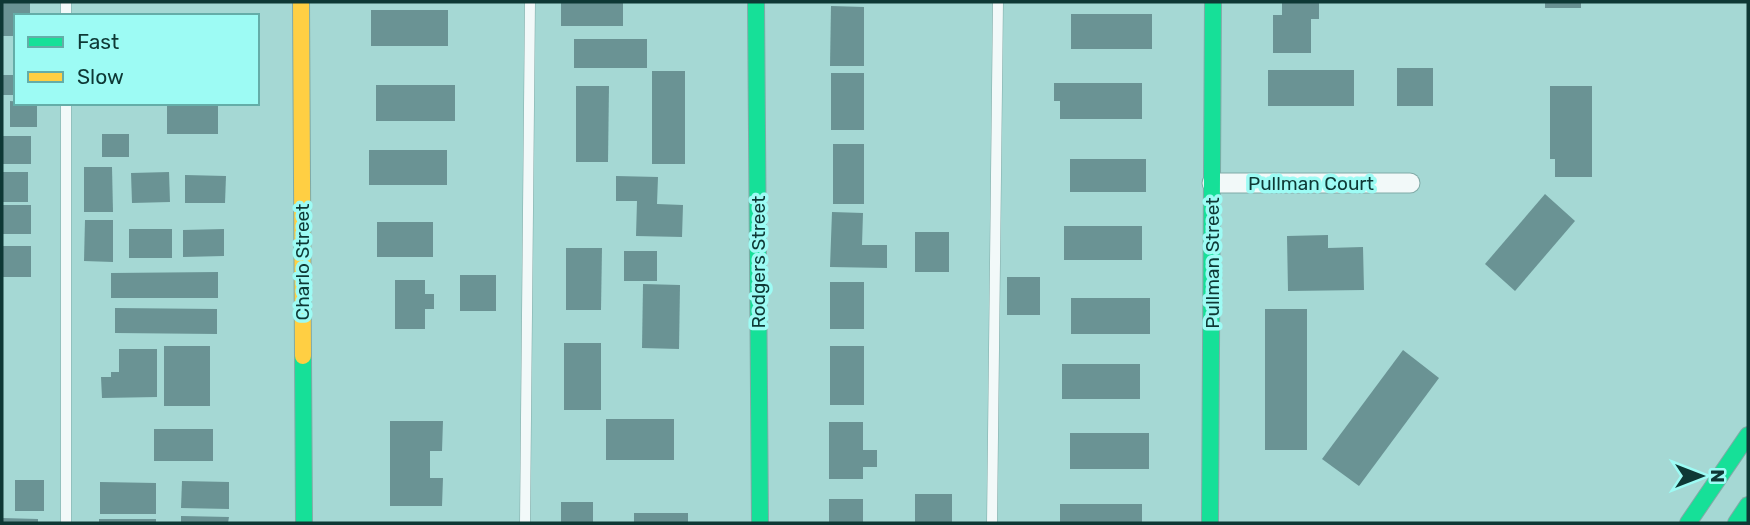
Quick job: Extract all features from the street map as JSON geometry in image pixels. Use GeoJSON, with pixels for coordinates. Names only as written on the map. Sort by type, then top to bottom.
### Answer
{"type":"FeatureCollection","features":[{"type":"Feature","properties":{"kind":"main road","name":"Charlo Street"},"geometry":{"type":"LineString","coordinates":[[301,2],[304,523]]}},
{"type":"Feature","properties":{"kind":"main road","name":"Rodgers Street"},"geometry":{"type":"LineString","coordinates":[[756,2],[760,523]]}},
{"type":"Feature","properties":{"kind":"main road","name":"Pullman Street"},"geometry":{"type":"LineString","coordinates":[[1210,523],[1213,2]]}},
{"type":"Feature","properties":{"kind":"main road"},"geometry":{"type":"LineString","coordinates":[[1688,523],[1748,435]]}},
{"type":"Feature","properties":{"kind":"main road"},"geometry":{"type":"LineString","coordinates":[[1736,523],[1748,505]]}},
{"type":"Feature","properties":{"kind":"street","name":"Pullman Court"},"geometry":{"type":"LineString","coordinates":[[1212,183],[1410,183]]}},
{"type":"Feature","properties":{"kind":"lane"},"geometry":{"type":"LineString","coordinates":[[525,523],[530,2]]}},
{"type":"Feature","properties":{"kind":"lane"},"geometry":{"type":"LineString","coordinates":[[992,523],[998,2]]}},
{"type":"Feature","properties":{"kind":"lane"},"geometry":{"type":"LineString","coordinates":[[65,523],[66,105]]}},
{"type":"Feature","properties":{"kind":"building"},"geometry":{"type":"Polygon","coordinates":[[[2,2],[30,2],[30,14],[14,14],[14,36],[2,36],[2,2]]]}},
{"type":"Feature","properties":{"kind":"building"},"geometry":{"type":"Polygon","coordinates":[[[561,2],[623,2],[623,26],[561,26],[561,2]]]}},
{"type":"Feature","properties":{"kind":"building"},"geometry":{"type":"Polygon","coordinates":[[[1282,2],[1319,2],[1319,19],[1311,19],[1311,53],[1273,53],[1273,15],[1282,15],[1282,2]]]}},
{"type":"Feature","properties":{"kind":"building"},"geometry":{"type":"Polygon","coordinates":[[[1545,2],[1581,2],[1581,8],[1545,8],[1545,2]]]}},
{"type":"Feature","properties":{"kind":"building"},"geometry":{"type":"Polygon","coordinates":[[[831,6],[864,7],[864,66],[830,66],[831,6]]]}},
{"type":"Feature","properties":{"kind":"building"},"geometry":{"type":"Polygon","coordinates":[[[371,10],[448,10],[448,46],[371,46],[371,10]]]}},
{"type":"Feature","properties":{"kind":"building"},"geometry":{"type":"Polygon","coordinates":[[[1071,14],[1152,14],[1152,49],[1071,49],[1071,14]]]}},
{"type":"Feature","properties":{"kind":"building"},"geometry":{"type":"Polygon","coordinates":[[[574,39],[647,39],[647,68],[574,68],[574,39]]]}},
{"type":"Feature","properties":{"kind":"building"},"geometry":{"type":"Polygon","coordinates":[[[1397,68],[1433,68],[1433,106],[1397,106],[1397,68]]]}},
{"type":"Feature","properties":{"kind":"building"},"geometry":{"type":"Polygon","coordinates":[[[1268,70],[1354,70],[1354,106],[1268,106],[1268,70]]]}},
{"type":"Feature","properties":{"kind":"building"},"geometry":{"type":"Polygon","coordinates":[[[652,71],[685,71],[685,164],[652,164],[652,71]]]}},
{"type":"Feature","properties":{"kind":"building"},"geometry":{"type":"Polygon","coordinates":[[[831,73],[864,73],[864,130],[831,130],[831,73]]]}},
{"type":"Feature","properties":{"kind":"building"},"geometry":{"type":"Polygon","coordinates":[[[2,75],[14,75],[14,95],[2,95],[2,75]]]}},
{"type":"Feature","properties":{"kind":"building"},"geometry":{"type":"Polygon","coordinates":[[[1054,83],[1142,83],[1142,119],[1060,119],[1060,101],[1054,101],[1054,83]]]}},
{"type":"Feature","properties":{"kind":"building"},"geometry":{"type":"Polygon","coordinates":[[[376,85],[455,85],[455,121],[376,121],[376,85]]]}},
{"type":"Feature","properties":{"kind":"building"},"geometry":{"type":"Polygon","coordinates":[[[576,86],[609,86],[608,162],[576,162],[576,86]]]}},
{"type":"Feature","properties":{"kind":"building"},"geometry":{"type":"Polygon","coordinates":[[[1550,86],[1592,86],[1592,177],[1555,177],[1555,159],[1550,159],[1550,86]]]}},
{"type":"Feature","properties":{"kind":"building"},"geometry":{"type":"Polygon","coordinates":[[[10,101],[14,101],[14,105],[37,105],[37,127],[10,127],[10,101]]]}},
{"type":"Feature","properties":{"kind":"building"},"geometry":{"type":"Polygon","coordinates":[[[167,105],[218,105],[218,134],[167,134],[167,105]]]}},
{"type":"Feature","properties":{"kind":"building"},"geometry":{"type":"Polygon","coordinates":[[[102,134],[129,134],[129,157],[102,157],[102,134]]]}},
{"type":"Feature","properties":{"kind":"building"},"geometry":{"type":"Polygon","coordinates":[[[2,136],[31,136],[31,164],[2,164],[2,136]]]}},
{"type":"Feature","properties":{"kind":"building"},"geometry":{"type":"Polygon","coordinates":[[[833,144],[864,144],[864,204],[833,204],[833,144]]]}},
{"type":"Feature","properties":{"kind":"building"},"geometry":{"type":"Polygon","coordinates":[[[369,150],[447,150],[447,185],[369,185],[369,150]]]}},
{"type":"Feature","properties":{"kind":"building"},"geometry":{"type":"Polygon","coordinates":[[[1070,159],[1146,159],[1146,192],[1070,192],[1070,159]]]}},
{"type":"Feature","properties":{"kind":"building"},"geometry":{"type":"Polygon","coordinates":[[[84,167],[112,167],[113,212],[84,212],[84,167]]]}},
{"type":"Feature","properties":{"kind":"building"},"geometry":{"type":"Polygon","coordinates":[[[2,172],[28,172],[28,202],[2,202],[2,172]]]}},
{"type":"Feature","properties":{"kind":"building"},"geometry":{"type":"Polygon","coordinates":[[[169,172],[170,202],[132,203],[131,173],[169,172]]]}},
{"type":"Feature","properties":{"kind":"building"},"geometry":{"type":"Polygon","coordinates":[[[185,175],[226,176],[225,203],[185,203],[185,175]]]}},
{"type":"Feature","properties":{"kind":"building"},"geometry":{"type":"Polygon","coordinates":[[[616,176],[658,177],[657,204],[683,205],[682,237],[636,236],[637,201],[616,201],[616,176]]]}},
{"type":"Feature","properties":{"kind":"building"},"geometry":{"type":"Polygon","coordinates":[[[1545,194],[1575,221],[1515,291],[1485,264],[1545,194]]]}},
{"type":"Feature","properties":{"kind":"building"},"geometry":{"type":"Polygon","coordinates":[[[2,205],[31,205],[31,234],[2,234],[2,205]]]}},
{"type":"Feature","properties":{"kind":"building"},"geometry":{"type":"Polygon","coordinates":[[[832,212],[863,213],[862,245],[887,245],[887,268],[830,267],[832,212]]]}},
{"type":"Feature","properties":{"kind":"building"},"geometry":{"type":"Polygon","coordinates":[[[85,220],[113,220],[113,262],[84,261],[85,220]]]}},
{"type":"Feature","properties":{"kind":"building"},"geometry":{"type":"Polygon","coordinates":[[[377,222],[433,222],[433,257],[377,257],[377,222]]]}},
{"type":"Feature","properties":{"kind":"building"},"geometry":{"type":"Polygon","coordinates":[[[1064,226],[1142,226],[1142,260],[1064,260],[1064,226]]]}},
{"type":"Feature","properties":{"kind":"building"},"geometry":{"type":"Polygon","coordinates":[[[129,229],[172,229],[172,258],[129,258],[129,229]]]}},
{"type":"Feature","properties":{"kind":"building"},"geometry":{"type":"Polygon","coordinates":[[[224,229],[224,256],[183,257],[183,230],[224,229]]]}},
{"type":"Feature","properties":{"kind":"building"},"geometry":{"type":"Polygon","coordinates":[[[915,232],[949,232],[949,272],[915,272],[915,232]]]}},
{"type":"Feature","properties":{"kind":"building"},"geometry":{"type":"Polygon","coordinates":[[[1328,235],[1328,248],[1363,247],[1364,290],[1288,291],[1287,236],[1328,235]]]}},
{"type":"Feature","properties":{"kind":"building"},"geometry":{"type":"Polygon","coordinates":[[[2,246],[31,246],[31,277],[2,277],[2,246]]]}},
{"type":"Feature","properties":{"kind":"building"},"geometry":{"type":"Polygon","coordinates":[[[566,248],[602,248],[601,310],[566,310],[566,248]]]}},
{"type":"Feature","properties":{"kind":"building"},"geometry":{"type":"Polygon","coordinates":[[[624,251],[657,251],[657,281],[624,281],[624,251]]]}},
{"type":"Feature","properties":{"kind":"building"},"geometry":{"type":"Polygon","coordinates":[[[218,272],[218,298],[111,298],[111,273],[218,272]]]}},
{"type":"Feature","properties":{"kind":"building"},"geometry":{"type":"Polygon","coordinates":[[[460,275],[496,275],[496,311],[460,311],[460,275]]]}},
{"type":"Feature","properties":{"kind":"building"},"geometry":{"type":"Polygon","coordinates":[[[1007,277],[1040,277],[1040,315],[1007,315],[1007,277]]]}},
{"type":"Feature","properties":{"kind":"building"},"geometry":{"type":"Polygon","coordinates":[[[395,280],[425,280],[425,294],[434,294],[434,309],[425,309],[425,329],[395,329],[395,280]]]}},
{"type":"Feature","properties":{"kind":"building"},"geometry":{"type":"Polygon","coordinates":[[[830,282],[864,282],[864,329],[830,329],[830,282]]]}},
{"type":"Feature","properties":{"kind":"building"},"geometry":{"type":"Polygon","coordinates":[[[643,284],[680,285],[679,349],[642,348],[643,284]]]}},
{"type":"Feature","properties":{"kind":"building"},"geometry":{"type":"Polygon","coordinates":[[[1071,298],[1150,298],[1150,334],[1071,334],[1071,298]]]}},
{"type":"Feature","properties":{"kind":"building"},"geometry":{"type":"Polygon","coordinates":[[[115,308],[217,309],[217,334],[115,333],[115,308]]]}},
{"type":"Feature","properties":{"kind":"building"},"geometry":{"type":"Polygon","coordinates":[[[1265,309],[1307,309],[1307,450],[1265,450],[1265,309]]]}},
{"type":"Feature","properties":{"kind":"building"},"geometry":{"type":"Polygon","coordinates":[[[564,343],[601,343],[601,410],[564,410],[564,343]]]}},
{"type":"Feature","properties":{"kind":"building"},"geometry":{"type":"Polygon","coordinates":[[[164,346],[210,346],[210,406],[164,406],[164,346]]]}},
{"type":"Feature","properties":{"kind":"building"},"geometry":{"type":"Polygon","coordinates":[[[830,346],[864,346],[864,405],[830,405],[830,346]]]}},
{"type":"Feature","properties":{"kind":"building"},"geometry":{"type":"Polygon","coordinates":[[[119,349],[157,349],[157,397],[102,398],[101,377],[111,377],[111,372],[119,372],[119,349]]]}},
{"type":"Feature","properties":{"kind":"building"},"geometry":{"type":"Polygon","coordinates":[[[1403,350],[1439,378],[1359,486],[1322,459],[1403,350]]]}},
{"type":"Feature","properties":{"kind":"building"},"geometry":{"type":"Polygon","coordinates":[[[1062,364],[1140,364],[1140,399],[1062,399],[1062,364]]]}},
{"type":"Feature","properties":{"kind":"building"},"geometry":{"type":"Polygon","coordinates":[[[606,419],[674,419],[674,460],[606,460],[606,419]]]}},
{"type":"Feature","properties":{"kind":"building"},"geometry":{"type":"Polygon","coordinates":[[[390,421],[443,421],[442,451],[430,451],[430,478],[443,478],[442,506],[390,506],[390,421]]]}},
{"type":"Feature","properties":{"kind":"building"},"geometry":{"type":"Polygon","coordinates":[[[829,422],[863,422],[863,450],[877,450],[877,467],[863,467],[863,479],[829,479],[829,422]]]}},
{"type":"Feature","properties":{"kind":"building"},"geometry":{"type":"Polygon","coordinates":[[[154,429],[213,429],[213,461],[154,461],[154,429]]]}},
{"type":"Feature","properties":{"kind":"building"},"geometry":{"type":"Polygon","coordinates":[[[1070,433],[1149,433],[1149,469],[1070,469],[1070,433]]]}},
{"type":"Feature","properties":{"kind":"building"},"geometry":{"type":"Polygon","coordinates":[[[15,480],[44,480],[44,511],[15,511],[15,480]]]}},
{"type":"Feature","properties":{"kind":"building"},"geometry":{"type":"Polygon","coordinates":[[[182,481],[229,482],[229,509],[181,508],[182,481]]]}},
{"type":"Feature","properties":{"kind":"building"},"geometry":{"type":"Polygon","coordinates":[[[100,482],[156,483],[156,514],[100,514],[100,482]]]}},
{"type":"Feature","properties":{"kind":"building"},"geometry":{"type":"Polygon","coordinates":[[[915,494],[952,494],[952,523],[915,523],[915,494]]]}},
{"type":"Feature","properties":{"kind":"building"},"geometry":{"type":"Polygon","coordinates":[[[829,499],[863,499],[863,523],[829,523],[829,499]]]}},
{"type":"Feature","properties":{"kind":"building"},"geometry":{"type":"Polygon","coordinates":[[[561,502],[593,502],[593,523],[561,523],[561,502]]]}},
{"type":"Feature","properties":{"kind":"building"},"geometry":{"type":"Polygon","coordinates":[[[1060,504],[1142,504],[1142,523],[1060,523],[1060,504]]]}},
{"type":"Feature","properties":{"kind":"building"},"geometry":{"type":"Polygon","coordinates":[[[634,513],[688,513],[688,523],[634,523],[634,513]]]}},
{"type":"Feature","properties":{"kind":"building"},"geometry":{"type":"Polygon","coordinates":[[[181,516],[229,517],[228,523],[181,523],[181,516]]]}},
{"type":"Feature","properties":{"kind":"building"},"geometry":{"type":"Polygon","coordinates":[[[2,518],[38,519],[38,523],[2,523],[2,518]]]}},
{"type":"Feature","properties":{"kind":"building"},"geometry":{"type":"Polygon","coordinates":[[[99,519],[156,519],[156,523],[99,523],[99,519]]]}},
{"type":"Feature","properties":{"kind":"traffic: fast"},"geometry":{"type":"LineString","coordinates":[[756,2],[760,523]]}},
{"type":"Feature","properties":{"kind":"traffic: fast"},"geometry":{"type":"LineString","coordinates":[[1210,523],[1213,2]]}},
{"type":"Feature","properties":{"kind":"traffic: fast"},"geometry":{"type":"LineString","coordinates":[[303,356],[304,523]]}},
{"type":"Feature","properties":{"kind":"traffic: fast"},"geometry":{"type":"LineString","coordinates":[[1688,523],[1748,435]]}},
{"type":"Feature","properties":{"kind":"traffic: fast"},"geometry":{"type":"LineString","coordinates":[[1736,523],[1748,505]]}},
{"type":"Feature","properties":{"kind":"traffic: slow"},"geometry":{"type":"LineString","coordinates":[[301,2],[303,356]]}}]}
